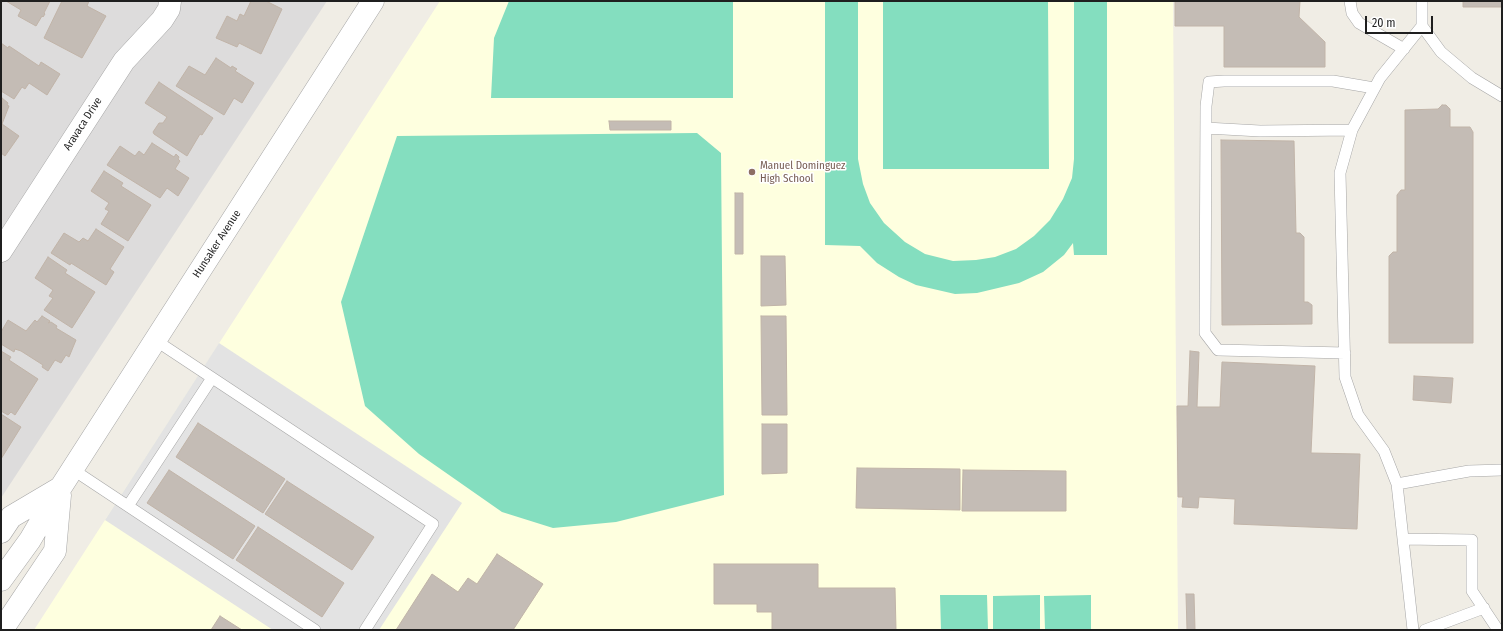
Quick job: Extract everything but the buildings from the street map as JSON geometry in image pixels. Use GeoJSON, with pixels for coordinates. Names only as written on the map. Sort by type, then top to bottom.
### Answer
{"type":"FeatureCollection","features":[{"type":"Feature","properties":{"kind":"street","name":"Aravaca Drive"},"geometry":{"type":"LineString","coordinates":[[1,251],[124,61],[162,20],[169,9],[170,1]]}},
{"type":"Feature","properties":{"kind":"street","name":"Hunsaker Avenue"},"geometry":{"type":"LineString","coordinates":[[1,580],[30,540],[72,469],[373,1]]}},
{"type":"Feature","properties":{"kind":"street","name":"Hunsaker Avenue"},"geometry":{"type":"LineString","coordinates":[[1,532],[11,517],[61,487]]}},
{"type":"Feature","properties":{"kind":"street","name":"Hunsaker Avenue"},"geometry":{"type":"LineString","coordinates":[[2,630],[54,550],[61,487]]}},
{"type":"Feature","properties":{"kind":"lane"},"geometry":{"type":"LineString","coordinates":[[1350,1],[1352,13],[1359,23],[1404,48]]}},
{"type":"Feature","properties":{"kind":"lane"},"geometry":{"type":"LineString","coordinates":[[1422,1],[1422,26],[1441,52],[1472,78],[1502,96]]}},
{"type":"Feature","properties":{"kind":"lane"},"geometry":{"type":"LineString","coordinates":[[1413,630],[1397,484],[1384,451],[1358,415],[1345,378],[1340,173],[1352,130],[1374,88],[1380,78],[1422,26]]}},
{"type":"Feature","properties":{"kind":"lane"},"geometry":{"type":"LineString","coordinates":[[1345,353],[1218,350],[1205,333],[1206,128],[1209,82],[1333,81],[1374,88]]}},
{"type":"Feature","properties":{"kind":"lane"},"geometry":{"type":"LineString","coordinates":[[1206,128],[1260,131],[1352,130]]}},
{"type":"Feature","properties":{"kind":"lane"},"geometry":{"type":"LineString","coordinates":[[155,340],[434,524],[364,630]]}},
{"type":"Feature","properties":{"kind":"lane"},"geometry":{"type":"LineString","coordinates":[[128,506],[212,378]]}},
{"type":"Feature","properties":{"kind":"lane"},"geometry":{"type":"LineString","coordinates":[[72,469],[315,630]]}},
{"type":"Feature","properties":{"kind":"lane"},"geometry":{"type":"LineString","coordinates":[[1397,484],[1468,471],[1502,470]]}},
{"type":"Feature","properties":{"kind":"lane"},"geometry":{"type":"LineString","coordinates":[[1403,539],[1472,540],[1472,591],[1498,630]]}},
{"type":"Feature","properties":{"kind":"lane"},"geometry":{"type":"LineString","coordinates":[[1425,630],[1484,608]]}},
{"type":"Feature","properties":{"kind":"shaded area"},"geometry":{"type":"Polygon","coordinates":[[[1,1],[327,1],[1,498],[1,1]]]}},
{"type":"Feature","properties":{"kind":"shaded area","name":"Manuel Dominguez High School"},"geometry":{"type":"Polygon","coordinates":[[[440,1],[1173,1],[1178,630],[34,630],[440,1]]]}},
{"type":"Feature","properties":{"kind":"shaded area"},"geometry":{"type":"Polygon","coordinates":[[[219,343],[462,503],[379,630],[273,630],[105,520],[219,343]]]}},
{"type":"Feature","properties":{"kind":"green space"},"geometry":{"type":"Polygon","coordinates":[[[509,1],[733,1],[733,98],[491,98],[494,38],[509,1]]]}},
{"type":"Feature","properties":{"kind":"green space"},"geometry":{"type":"Polygon","coordinates":[[[825,1],[858,1],[858,159],[863,184],[870,203],[884,223],[905,242],[925,254],[953,261],[995,257],[1016,249],[1034,236],[1050,220],[1063,199],[1072,178],[1074,159],[1074,1],[1107,1],[1107,255],[1074,255],[1073,243],[1064,255],[1043,272],[1019,283],[977,293],[955,294],[916,285],[899,277],[877,263],[860,246],[825,245],[825,1]]]}},
{"type":"Feature","properties":{"kind":"green space"},"geometry":{"type":"Polygon","coordinates":[[[883,1],[1048,1],[1049,169],[883,169],[883,1]]]}},
{"type":"Feature","properties":{"kind":"green space"},"geometry":{"type":"Polygon","coordinates":[[[697,133],[721,153],[724,495],[616,522],[553,528],[502,512],[419,454],[365,406],[341,302],[397,136],[697,133]]]}},
{"type":"Feature","properties":{"kind":"green space"},"geometry":{"type":"Polygon","coordinates":[[[940,595],[987,595],[988,630],[941,630],[940,595]]]}},
{"type":"Feature","properties":{"kind":"green space"},"geometry":{"type":"Polygon","coordinates":[[[1040,595],[1040,630],[993,630],[993,596],[1040,595]]]}},
{"type":"Feature","properties":{"kind":"green space"},"geometry":{"type":"Polygon","coordinates":[[[1091,595],[1091,630],[1045,630],[1044,596],[1091,595]]]}},
{"type":"Feature","properties":{"kind":"place","name":"Manuel Dominguez High School"},"geometry":{"type":"Point","coordinates":[752,172]}}]}
